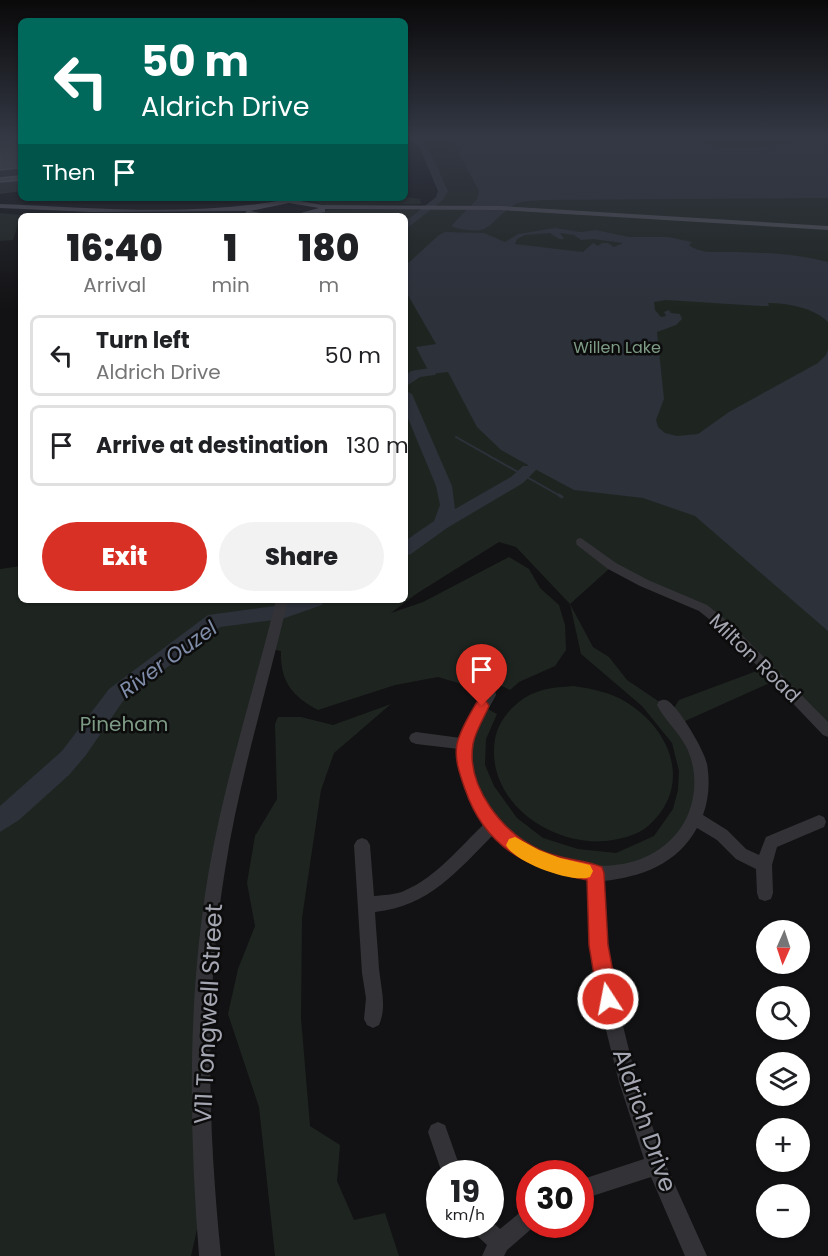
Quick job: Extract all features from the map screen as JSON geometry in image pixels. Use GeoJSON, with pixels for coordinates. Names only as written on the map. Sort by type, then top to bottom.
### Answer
{"type":"FeatureCollection","features":[{"type":"Feature","properties":{"kind":"main road"},"geometry":{"type":"LineString","coordinates":[[0,208],[178,211],[239,209],[284,201],[329,208],[535,211],[828,230]]}},
{"type":"Feature","properties":{"kind":"main road"},"geometry":{"type":"LineString","coordinates":[[267,213],[263,210],[271,202]]}},
{"type":"Feature","properties":{"kind":"main road"},"geometry":{"type":"LineString","coordinates":[[301,213],[308,208],[302,203]]}},
{"type":"Feature","properties":{"kind":"main road"},"geometry":{"type":"LineString","coordinates":[[0,208],[76,213]]}},
{"type":"Feature","properties":{"kind":"main road"},"geometry":{"type":"LineString","coordinates":[[307,213],[329,208]]}},
{"type":"Feature","properties":{"kind":"street"},"geometry":{"type":"LineString","coordinates":[[298,201],[302,203]]}},
{"type":"Feature","properties":{"kind":"street","name":"Milton Road"},"geometry":{"type":"LineString","coordinates":[[581,542],[612,566],[644,584],[703,608],[729,628],[828,731]]}},
{"type":"Feature","properties":{"kind":"street","name":"V11 Tongwell Street"},"geometry":{"type":"LineString","coordinates":[[210,1256],[204,1199],[200,1070],[206,953],[214,886],[227,816],[281,603]]}},
{"type":"Feature","properties":{"kind":"street"},"geometry":{"type":"LineString","coordinates":[[490,695],[479,710],[465,744],[466,769],[472,788],[492,826],[510,842],[533,856],[560,867],[595,873],[619,873],[644,866],[660,857],[686,834],[695,818],[700,804],[700,766],[696,751],[664,705]]}},
{"type":"Feature","properties":{"kind":"street"},"geometry":{"type":"LineString","coordinates":[[416,738],[465,744]]}},
{"type":"Feature","properties":{"kind":"street"},"geometry":{"type":"LineString","coordinates":[[695,818],[722,835],[741,854],[764,865]]}},
{"type":"Feature","properties":{"kind":"street"},"geometry":{"type":"LineString","coordinates":[[765,893],[764,865],[771,842],[819,822]]}},
{"type":"Feature","properties":{"kind":"street"},"geometry":{"type":"LineString","coordinates":[[368,905],[414,895],[441,874],[492,826]]}},
{"type":"Feature","properties":{"kind":"street"},"geometry":{"type":"LineString","coordinates":[[362,845],[371,973],[375,998],[373,1019]]}},
{"type":"Feature","properties":{"kind":"street","name":"Aldrich Drive"},"geometry":{"type":"LineString","coordinates":[[595,873],[598,945],[612,1018],[635,1107],[656,1165],[696,1256]]}},
{"type":"Feature","properties":{"kind":"street"},"geometry":{"type":"LineString","coordinates":[[438,1132],[448,1160]]}},
{"type":"Feature","properties":{"kind":"street"},"geometry":{"type":"LineString","coordinates":[[594,1185],[656,1165]]}},
{"type":"Feature","properties":{"kind":"street"},"geometry":{"type":"LineString","coordinates":[[496,1249],[516,1230]]}},
{"type":"Feature","properties":{"kind":"green space","name":"Willen Lake"},"geometry":{"type":"Polygon","coordinates":[[[441,195],[828,195],[828,731],[703,608],[610,568],[570,604],[516,547],[499,542],[408,600],[408,213],[316,213],[329,210],[426,210],[441,195]]]}},
{"type":"Feature","properties":{"kind":"green space"},"geometry":{"type":"Polygon","coordinates":[[[408,197],[420,199],[421,204],[326,205],[309,201],[408,201],[408,197]]]}},
{"type":"Feature","properties":{"kind":"green space"},"geometry":{"type":"Polygon","coordinates":[[[0,213],[18,215],[18,224],[13,240],[0,241],[0,213]]]}},
{"type":"Feature","properties":{"kind":"green space","name":"Pineham"},"geometry":{"type":"Polygon","coordinates":[[[509,557],[529,569],[540,588],[559,605],[565,625],[566,650],[555,666],[519,682],[510,690],[480,675],[465,685],[438,677],[395,685],[318,710],[301,699],[289,686],[283,671],[281,651],[271,649],[214,886],[204,1199],[191,1256],[0,1256],[0,569],[18,566],[18,603],[404,603],[391,613],[423,602],[509,557]]]}},
{"type":"Feature","properties":{"kind":"green space"},"geometry":{"type":"Polygon","coordinates":[[[570,604],[593,647],[609,657],[627,680],[664,705],[696,751],[700,804],[660,857],[595,873],[510,842],[466,769],[482,706],[497,714],[486,739],[485,765],[494,786],[517,818],[543,838],[578,849],[616,853],[654,836],[673,809],[678,790],[679,771],[672,743],[642,706],[581,654],[570,604]]]}},
{"type":"Feature","properties":{"kind":"green space"},"geometry":{"type":"Polygon","coordinates":[[[762,669],[774,681],[683,722],[674,708],[679,700],[762,669]]]}},
{"type":"Feature","properties":{"kind":"green space"},"geometry":{"type":"Polygon","coordinates":[[[574,686],[607,693],[626,702],[642,714],[665,743],[671,760],[673,777],[670,794],[662,811],[648,826],[634,835],[606,841],[585,841],[564,836],[526,815],[511,800],[500,782],[495,761],[495,739],[506,715],[515,705],[532,694],[574,686]]]}},
{"type":"Feature","properties":{"kind":"green space"},"geometry":{"type":"Polygon","coordinates":[[[391,704],[334,753],[321,790],[302,918],[301,1018],[310,1126],[340,1145],[337,1181],[354,1220],[385,1213],[399,1256],[275,1256],[259,1107],[228,1014],[238,969],[255,926],[247,883],[255,836],[277,799],[275,724],[278,717],[301,717],[333,725],[391,704]]]}},
{"type":"Feature","properties":{"kind":"shaded area"},"geometry":{"type":"Polygon","coordinates":[[[478,195],[828,195],[828,198],[529,201],[514,205],[483,229],[476,231],[453,227],[452,225],[477,199],[478,195]]]}},
{"type":"Feature","properties":{"kind":"shaded area"},"geometry":{"type":"Polygon","coordinates":[[[555,228],[581,232],[596,230],[629,237],[668,237],[692,242],[689,245],[708,252],[785,254],[828,262],[828,322],[816,313],[784,304],[768,303],[769,306],[761,306],[666,300],[654,302],[655,310],[661,317],[666,316],[664,312],[669,310],[671,313],[680,314],[682,319],[676,325],[657,332],[664,399],[656,420],[658,427],[665,433],[677,436],[698,434],[729,412],[818,363],[826,355],[828,349],[828,631],[695,516],[643,498],[574,490],[533,468],[529,469],[528,465],[501,450],[477,427],[448,372],[430,374],[416,347],[436,344],[408,295],[408,263],[445,232],[484,233],[505,242],[518,234],[555,228]],[[550,233],[525,235],[517,239],[515,244],[583,252],[593,243],[598,246],[608,243],[614,247],[623,243],[593,239],[581,240],[574,235],[560,233],[564,239],[559,239],[550,233]]]}},
{"type":"Feature","properties":{"kind":"waterway","name":"River Ouzel"},"geometry":{"type":"LineString","coordinates":[[408,225],[441,195]]}},
{"type":"Feature","properties":{"kind":"waterway"},"geometry":{"type":"LineString","coordinates":[[408,381],[416,374],[430,372]]}},
{"type":"Feature","properties":{"kind":"waterway","name":"River Ouzel"},"geometry":{"type":"LineString","coordinates":[[408,401],[444,486],[448,505],[441,524]]}},
{"type":"Feature","properties":{"kind":"waterway"},"geometry":{"type":"LineString","coordinates":[[456,437],[562,497],[559,495]]}},
{"type":"Feature","properties":{"kind":"waterway"},"geometry":{"type":"LineString","coordinates":[[441,524],[517,480],[529,469]]}},
{"type":"Feature","properties":{"kind":"waterway","name":"River Ouzel"},"geometry":{"type":"LineString","coordinates":[[408,548],[441,524]]}},
{"type":"Feature","properties":{"kind":"waterway","name":"River Ouzel"},"geometry":{"type":"LineString","coordinates":[[0,821],[61,768],[116,695],[215,620],[282,612],[307,603]]}},
{"type":"Feature","properties":{"kind":"slow traffic"},"geometry":{"type":"LineString","coordinates":[[515,845],[533,856],[560,867],[584,871]]}},
{"type":"Feature","properties":{"kind":"route"},"geometry":{"type":"LineString","coordinates":[[482,706],[465,744],[466,769],[479,805],[492,826],[510,842],[533,856],[560,867],[595,873],[598,945],[608,999]]}}]}
